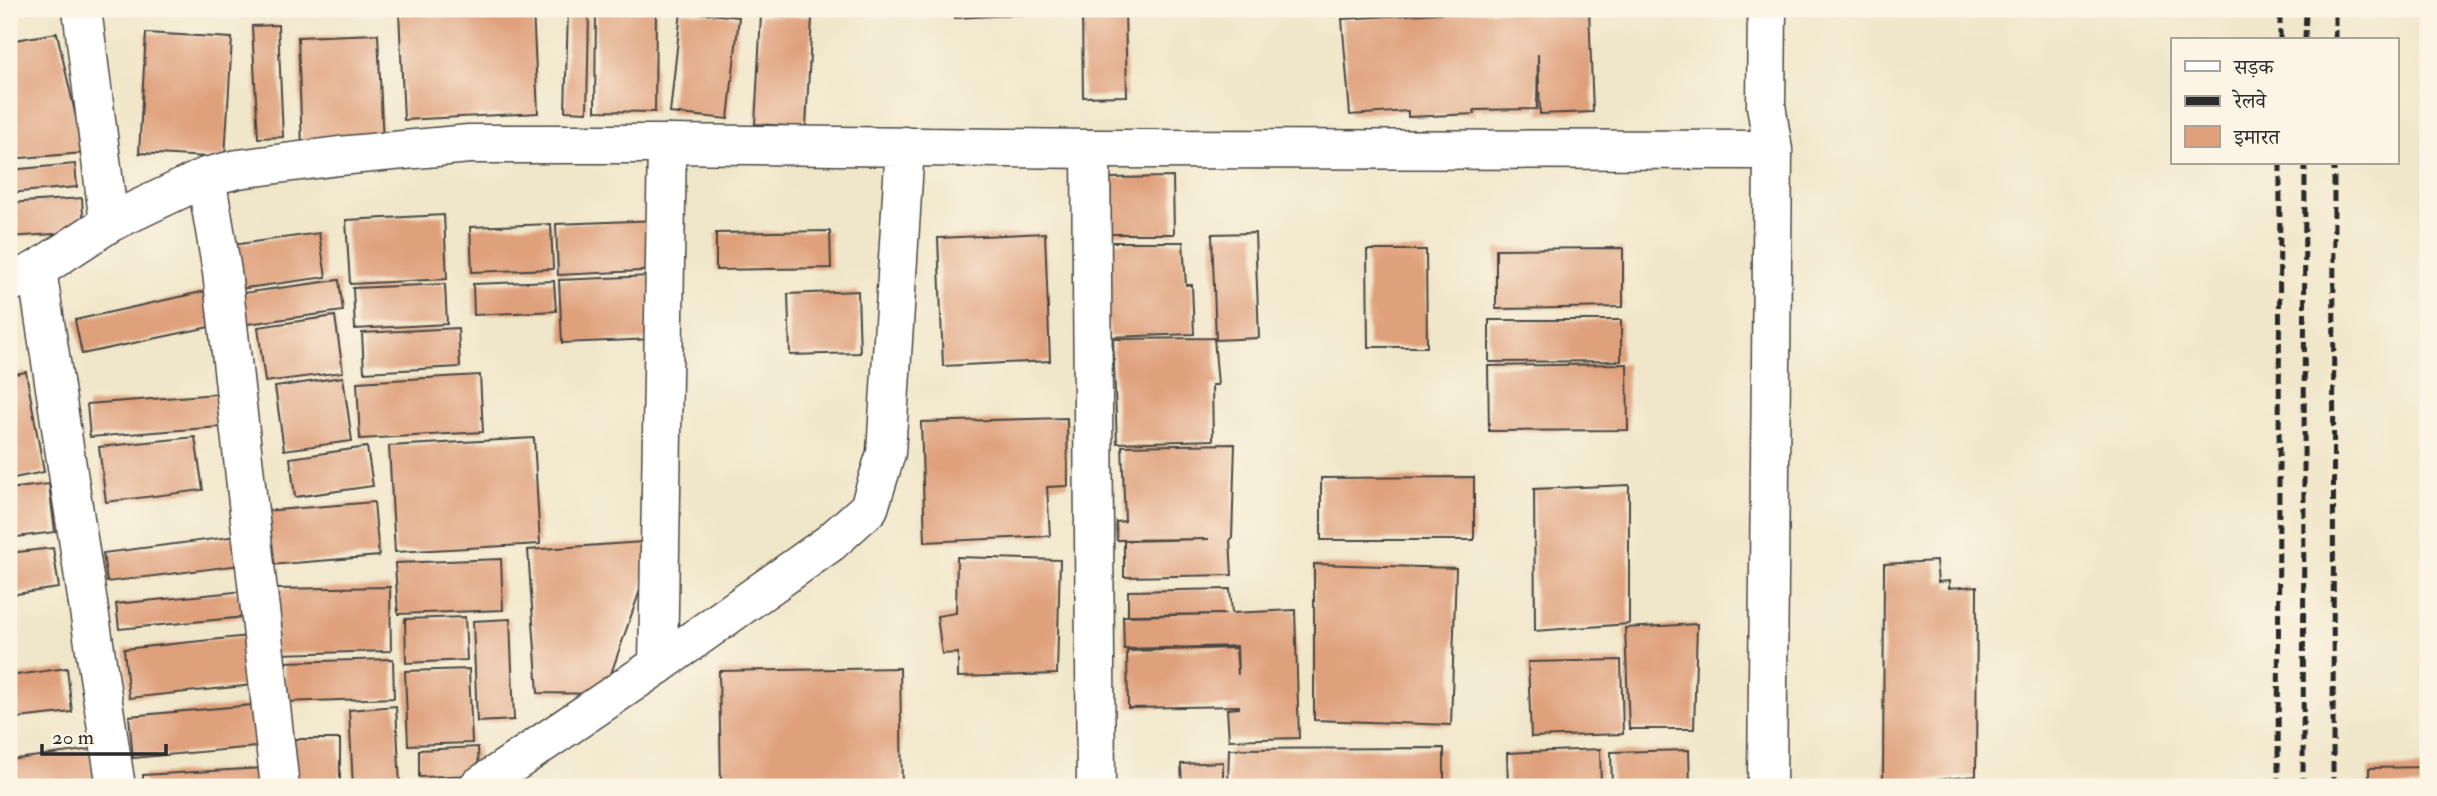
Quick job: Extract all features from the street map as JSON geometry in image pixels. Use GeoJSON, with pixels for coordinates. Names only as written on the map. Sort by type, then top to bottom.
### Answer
{"type":"FeatureCollection","features":[{"type":"Feature","properties":{"kind":"street"},"geometry":{"type":"LineString","coordinates":[[82,9],[109,223]]}},
{"type":"Feature","properties":{"kind":"street"},"geometry":{"type":"LineString","coordinates":[[1767,9],[1766,105],[1773,150],[1767,787]]}},
{"type":"Feature","properties":{"kind":"street"},"geometry":{"type":"LineString","coordinates":[[117,787],[23,276],[109,223],[206,177],[238,169],[327,157],[468,144],[1091,149],[1773,150]]}},
{"type":"Feature","properties":{"kind":"street"},"geometry":{"type":"LineString","coordinates":[[658,665],[667,144]]}},
{"type":"Feature","properties":{"kind":"street"},"geometry":{"type":"LineString","coordinates":[[478,787],[831,543],[869,508],[886,453],[905,146]]}},
{"type":"Feature","properties":{"kind":"street"},"geometry":{"type":"LineString","coordinates":[[1091,149],[1096,787]]}},
{"type":"Feature","properties":{"kind":"street"},"geometry":{"type":"LineString","coordinates":[[206,177],[222,272],[281,787]]}},
{"type":"Feature","properties":{"kind":"building"},"geometry":{"type":"Polygon","coordinates":[[[167,9],[225,9],[225,11],[167,14],[167,9]]]}},
{"type":"Feature","properties":{"kind":"building"},"geometry":{"type":"Polygon","coordinates":[[[533,9],[538,113],[404,120],[399,11],[533,9]]]}},
{"type":"Feature","properties":{"kind":"building"},"geometry":{"type":"Polygon","coordinates":[[[596,9],[656,9],[655,112],[595,111],[596,9]]]}},
{"type":"Feature","properties":{"kind":"building"},"geometry":{"type":"Polygon","coordinates":[[[954,9],[1066,9],[1066,12],[955,18],[954,9]]]}},
{"type":"Feature","properties":{"kind":"building"},"geometry":{"type":"Polygon","coordinates":[[[1082,9],[1125,9],[1127,96],[1083,97],[1082,9]]]}},
{"type":"Feature","properties":{"kind":"building"},"geometry":{"type":"Polygon","coordinates":[[[1589,9],[1593,112],[1540,114],[1538,54],[1537,109],[1474,110],[1475,114],[1408,117],[1408,111],[1350,115],[1342,19],[1471,11],[1589,9]]]}},
{"type":"Feature","properties":{"kind":"building"},"geometry":{"type":"Polygon","coordinates":[[[568,11],[589,12],[587,112],[565,111],[568,11]]]}},
{"type":"Feature","properties":{"kind":"building"},"geometry":{"type":"Polygon","coordinates":[[[681,11],[739,17],[728,119],[670,113],[681,11]]]}},
{"type":"Feature","properties":{"kind":"building"},"geometry":{"type":"Polygon","coordinates":[[[761,15],[812,17],[806,127],[755,124],[761,15]]]}},
{"type":"Feature","properties":{"kind":"building"},"geometry":{"type":"Polygon","coordinates":[[[278,25],[283,137],[258,138],[252,26],[278,25]]]}},
{"type":"Feature","properties":{"kind":"building"},"geometry":{"type":"Polygon","coordinates":[[[57,33],[84,153],[9,159],[9,41],[57,33]]]}},
{"type":"Feature","properties":{"kind":"building"},"geometry":{"type":"Polygon","coordinates":[[[146,33],[232,38],[225,158],[139,153],[146,33]]]}},
{"type":"Feature","properties":{"kind":"building"},"geometry":{"type":"Polygon","coordinates":[[[378,34],[383,145],[302,148],[298,37],[378,34]]]}},
{"type":"Feature","properties":{"kind":"building"},"geometry":{"type":"Polygon","coordinates":[[[75,164],[77,187],[9,193],[9,170],[75,164]]]}},
{"type":"Feature","properties":{"kind":"building"},"geometry":{"type":"Polygon","coordinates":[[[1173,177],[1174,234],[1110,234],[1109,178],[1173,177]]]}},
{"type":"Feature","properties":{"kind":"building"},"geometry":{"type":"Polygon","coordinates":[[[82,198],[84,232],[9,237],[9,203],[82,198]]]}},
{"type":"Feature","properties":{"kind":"building"},"geometry":{"type":"Polygon","coordinates":[[[444,215],[447,279],[350,284],[346,220],[444,215]]]}},
{"type":"Feature","properties":{"kind":"building"},"geometry":{"type":"Polygon","coordinates":[[[659,220],[661,270],[558,275],[556,224],[659,220]]]}},
{"type":"Feature","properties":{"kind":"building"},"geometry":{"type":"Polygon","coordinates":[[[551,224],[553,269],[472,272],[470,227],[551,224]]]}},
{"type":"Feature","properties":{"kind":"building"},"geometry":{"type":"Polygon","coordinates":[[[830,231],[831,268],[716,270],[716,233],[830,231]]]}},
{"type":"Feature","properties":{"kind":"building"},"geometry":{"type":"Polygon","coordinates":[[[319,233],[326,277],[238,289],[232,245],[319,233]]]}},
{"type":"Feature","properties":{"kind":"building"},"geometry":{"type":"Polygon","coordinates":[[[1045,233],[1050,361],[943,366],[938,238],[1045,233]]]}},
{"type":"Feature","properties":{"kind":"building"},"geometry":{"type":"Polygon","coordinates":[[[1255,233],[1259,338],[1216,340],[1212,234],[1255,233]]]}},
{"type":"Feature","properties":{"kind":"building"},"geometry":{"type":"Polygon","coordinates":[[[1099,242],[1183,242],[1186,285],[1192,285],[1194,334],[1110,337],[1099,242]]]}},
{"type":"Feature","properties":{"kind":"building"},"geometry":{"type":"Polygon","coordinates":[[[1623,248],[1623,307],[1496,309],[1496,249],[1623,248]]]}},
{"type":"Feature","properties":{"kind":"building"},"geometry":{"type":"Polygon","coordinates":[[[1367,250],[1426,250],[1427,347],[1368,347],[1367,250]]]}},
{"type":"Feature","properties":{"kind":"building"},"geometry":{"type":"Polygon","coordinates":[[[651,276],[654,339],[562,343],[559,280],[651,276]]]}},
{"type":"Feature","properties":{"kind":"building"},"geometry":{"type":"Polygon","coordinates":[[[339,280],[343,311],[247,324],[243,293],[339,280]]]}},
{"type":"Feature","properties":{"kind":"building"},"geometry":{"type":"Polygon","coordinates":[[[554,281],[556,311],[474,315],[473,284],[554,281]]]}},
{"type":"Feature","properties":{"kind":"building"},"geometry":{"type":"Polygon","coordinates":[[[445,284],[447,324],[355,329],[353,288],[445,284]]]}},
{"type":"Feature","properties":{"kind":"building"},"geometry":{"type":"Polygon","coordinates":[[[206,291],[214,326],[82,354],[75,320],[206,291]]]}},
{"type":"Feature","properties":{"kind":"building"},"geometry":{"type":"Polygon","coordinates":[[[858,291],[860,353],[790,355],[788,294],[858,291]]]}},
{"type":"Feature","properties":{"kind":"building"},"geometry":{"type":"Polygon","coordinates":[[[335,316],[343,372],[265,382],[258,327],[335,316]]]}},
{"type":"Feature","properties":{"kind":"building"},"geometry":{"type":"Polygon","coordinates":[[[1489,320],[1621,320],[1621,361],[1489,362],[1489,320]]]}},
{"type":"Feature","properties":{"kind":"building"},"geometry":{"type":"Polygon","coordinates":[[[458,328],[460,367],[364,372],[362,333],[458,328]]]}},
{"type":"Feature","properties":{"kind":"building"},"geometry":{"type":"Polygon","coordinates":[[[1214,338],[1218,385],[1212,385],[1213,440],[1117,443],[1113,339],[1214,338]]]}},
{"type":"Feature","properties":{"kind":"building"},"geometry":{"type":"Polygon","coordinates":[[[1627,364],[1628,430],[1489,431],[1488,366],[1627,364]]]}},
{"type":"Feature","properties":{"kind":"building"},"geometry":{"type":"Polygon","coordinates":[[[26,372],[44,472],[9,479],[9,375],[26,372]]]}},
{"type":"Feature","properties":{"kind":"building"},"geometry":{"type":"Polygon","coordinates":[[[480,375],[483,432],[360,439],[357,382],[480,375]]]}},
{"type":"Feature","properties":{"kind":"building"},"geometry":{"type":"Polygon","coordinates":[[[343,377],[352,441],[284,450],[275,387],[343,377]]]}},
{"type":"Feature","properties":{"kind":"building"},"geometry":{"type":"Polygon","coordinates":[[[230,393],[232,426],[90,437],[87,404],[230,393]]]}},
{"type":"Feature","properties":{"kind":"building"},"geometry":{"type":"Polygon","coordinates":[[[1067,418],[1068,486],[1047,487],[1050,536],[925,542],[921,422],[1067,418]]]}},
{"type":"Feature","properties":{"kind":"building"},"geometry":{"type":"Polygon","coordinates":[[[195,437],[203,490],[106,502],[99,447],[195,437]]]}},
{"type":"Feature","properties":{"kind":"building"},"geometry":{"type":"Polygon","coordinates":[[[534,438],[540,544],[395,552],[389,446],[534,438]]]}},
{"type":"Feature","properties":{"kind":"building"},"geometry":{"type":"Polygon","coordinates":[[[1235,444],[1230,539],[1232,575],[1124,577],[1124,541],[1209,539],[1117,540],[1116,522],[1125,521],[1122,446],[1235,444]]]}},
{"type":"Feature","properties":{"kind":"building"},"geometry":{"type":"Polygon","coordinates":[[[367,447],[373,486],[295,497],[290,458],[367,447]]]}},
{"type":"Feature","properties":{"kind":"building"},"geometry":{"type":"Polygon","coordinates":[[[1474,477],[1474,540],[1321,540],[1321,478],[1474,477]]]}},
{"type":"Feature","properties":{"kind":"building"},"geometry":{"type":"Polygon","coordinates":[[[49,484],[55,532],[9,538],[9,489],[49,484]]]}},
{"type":"Feature","properties":{"kind":"building"},"geometry":{"type":"Polygon","coordinates":[[[1629,485],[1629,624],[1535,631],[1534,489],[1629,485]]]}},
{"type":"Feature","properties":{"kind":"building"},"geometry":{"type":"Polygon","coordinates":[[[374,502],[379,556],[270,565],[265,511],[374,502]]]}},
{"type":"Feature","properties":{"kind":"building"},"geometry":{"type":"Polygon","coordinates":[[[245,535],[249,564],[107,582],[103,553],[245,535]]]}},
{"type":"Feature","properties":{"kind":"building"},"geometry":{"type":"Polygon","coordinates":[[[657,541],[604,694],[538,693],[528,550],[657,541]]]}},
{"type":"Feature","properties":{"kind":"building"},"geometry":{"type":"Polygon","coordinates":[[[53,548],[59,588],[9,595],[9,553],[53,548]]]}},
{"type":"Feature","properties":{"kind":"building"},"geometry":{"type":"Polygon","coordinates":[[[957,557],[1060,560],[1057,674],[958,677],[958,653],[942,654],[937,616],[956,613],[957,557]]]}},
{"type":"Feature","properties":{"kind":"building"},"geometry":{"type":"Polygon","coordinates":[[[501,559],[503,610],[398,614],[395,563],[501,559]]]}},
{"type":"Feature","properties":{"kind":"building"},"geometry":{"type":"Polygon","coordinates":[[[1936,561],[1938,582],[1949,581],[1949,588],[1977,586],[1976,776],[1883,785],[1884,564],[1936,561]]]}},
{"type":"Feature","properties":{"kind":"building"},"geometry":{"type":"Polygon","coordinates":[[[1314,564],[1456,568],[1451,725],[1314,720],[1314,564]]]}},
{"type":"Feature","properties":{"kind":"building"},"geometry":{"type":"Polygon","coordinates":[[[390,587],[391,651],[276,654],[275,589],[390,587]]]}},
{"type":"Feature","properties":{"kind":"building"},"geometry":{"type":"Polygon","coordinates":[[[1230,589],[1232,613],[1295,610],[1299,738],[1229,740],[1227,709],[1239,706],[1128,708],[1127,651],[1236,648],[1238,675],[1237,646],[1124,649],[1123,616],[1226,614],[1128,615],[1128,591],[1230,589]]]}},
{"type":"Feature","properties":{"kind":"building"},"geometry":{"type":"Polygon","coordinates":[[[254,590],[256,616],[119,629],[116,604],[254,590]]]}},
{"type":"Feature","properties":{"kind":"building"},"geometry":{"type":"Polygon","coordinates":[[[465,617],[467,660],[406,663],[405,619],[465,617]]]}},
{"type":"Feature","properties":{"kind":"building"},"geometry":{"type":"Polygon","coordinates":[[[510,619],[514,720],[477,722],[473,621],[510,619]]]}},
{"type":"Feature","properties":{"kind":"building"},"geometry":{"type":"Polygon","coordinates":[[[1697,624],[1694,729],[1629,729],[1625,628],[1697,624]]]}},
{"type":"Feature","properties":{"kind":"building"},"geometry":{"type":"Polygon","coordinates":[[[258,635],[263,684],[129,698],[124,649],[258,635]]]}},
{"type":"Feature","properties":{"kind":"building"},"geometry":{"type":"Polygon","coordinates":[[[393,659],[394,698],[285,702],[284,662],[393,659]]]}},
{"type":"Feature","properties":{"kind":"building"},"geometry":{"type":"Polygon","coordinates":[[[1621,660],[1623,734],[1531,737],[1528,662],[1621,660]]]}},
{"type":"Feature","properties":{"kind":"building"},"geometry":{"type":"Polygon","coordinates":[[[67,668],[72,712],[9,719],[9,676],[67,668]]]}},
{"type":"Feature","properties":{"kind":"building"},"geometry":{"type":"Polygon","coordinates":[[[900,668],[902,787],[721,787],[719,671],[900,668]]]}},
{"type":"Feature","properties":{"kind":"building"},"geometry":{"type":"Polygon","coordinates":[[[469,669],[472,743],[408,745],[405,671],[469,669]]]}},
{"type":"Feature","properties":{"kind":"building"},"geometry":{"type":"Polygon","coordinates":[[[264,704],[268,746],[133,758],[129,716],[264,704]]]}},
{"type":"Feature","properties":{"kind":"building"},"geometry":{"type":"Polygon","coordinates":[[[396,706],[400,787],[353,787],[349,710],[396,706]]]}},
{"type":"Feature","properties":{"kind":"building"},"geometry":{"type":"Polygon","coordinates":[[[289,739],[340,739],[340,787],[290,787],[289,739]]]}},
{"type":"Feature","properties":{"kind":"building"},"geometry":{"type":"Polygon","coordinates":[[[478,747],[479,775],[419,777],[419,750],[478,747]]]}},
{"type":"Feature","properties":{"kind":"building"},"geometry":{"type":"Polygon","coordinates":[[[1444,748],[1444,787],[1228,787],[1229,749],[1444,748]]]}},
{"type":"Feature","properties":{"kind":"building"},"geometry":{"type":"Polygon","coordinates":[[[92,749],[97,787],[9,787],[9,760],[92,749]]]}},
{"type":"Feature","properties":{"kind":"building"},"geometry":{"type":"Polygon","coordinates":[[[1600,749],[1601,787],[1508,787],[1507,753],[1600,749]]]}},
{"type":"Feature","properties":{"kind":"building"},"geometry":{"type":"Polygon","coordinates":[[[1689,750],[1690,787],[1612,787],[1611,752],[1689,750]]]}},
{"type":"Feature","properties":{"kind":"building"},"geometry":{"type":"Polygon","coordinates":[[[1223,762],[1223,787],[1182,787],[1181,764],[1223,762]]]}},
{"type":"Feature","properties":{"kind":"building"},"geometry":{"type":"Polygon","coordinates":[[[2428,767],[2428,787],[2369,787],[2369,768],[2428,767]]]}},
{"type":"Feature","properties":{"kind":"building"},"geometry":{"type":"Polygon","coordinates":[[[265,768],[266,787],[143,787],[143,775],[265,768]]]}},
{"type":"Feature","properties":{"kind":"railway"},"geometry":{"type":"LineString","coordinates":[[2280,9],[2280,38]]}},
{"type":"Feature","properties":{"kind":"railway"},"geometry":{"type":"LineString","coordinates":[[2305,38],[2306,9]]}},
{"type":"Feature","properties":{"kind":"railway"},"geometry":{"type":"LineString","coordinates":[[2335,9],[2335,38]]}},
{"type":"Feature","properties":{"kind":"railway"},"geometry":{"type":"LineString","coordinates":[[2278,787],[2280,164]]}},
{"type":"Feature","properties":{"kind":"railway"},"geometry":{"type":"LineString","coordinates":[[2303,787],[2305,164]]}},
{"type":"Feature","properties":{"kind":"railway"},"geometry":{"type":"LineString","coordinates":[[2333,787],[2334,164]]}}]}
